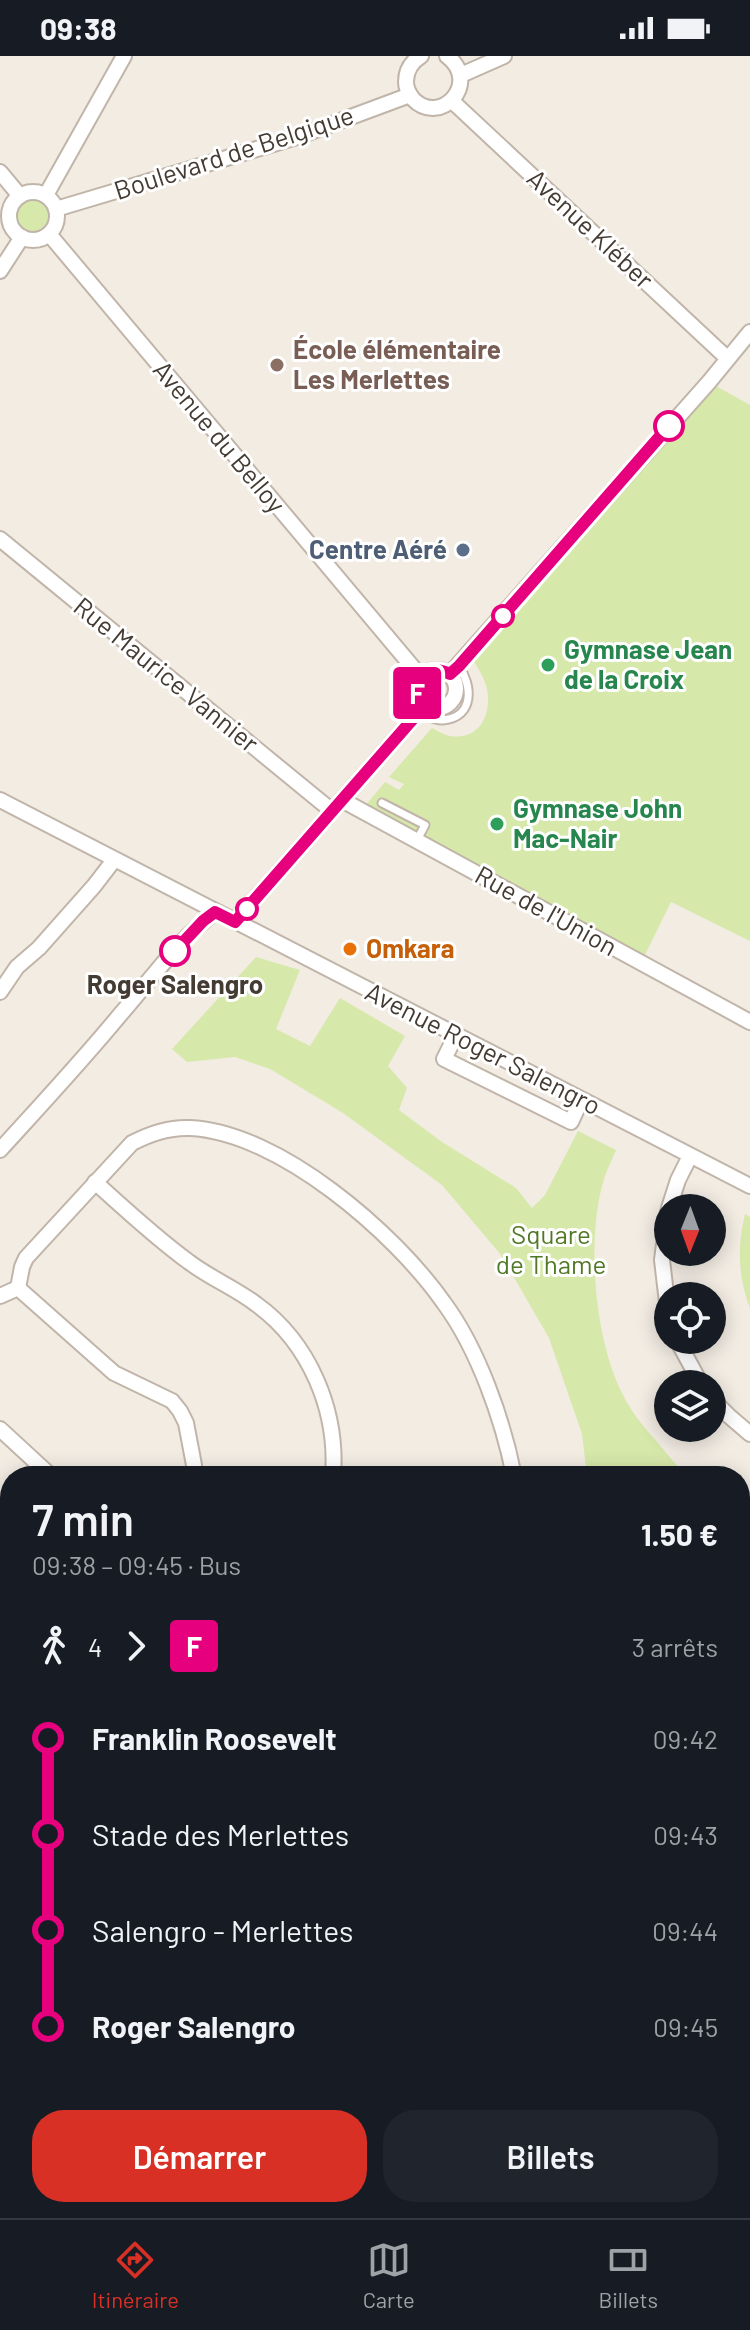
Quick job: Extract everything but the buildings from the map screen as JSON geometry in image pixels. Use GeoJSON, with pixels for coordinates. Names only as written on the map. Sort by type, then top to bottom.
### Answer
{"type":"FeatureCollection","features":[{"type":"Feature","properties":{"kind":"street"},"geometry":{"type":"LineString","coordinates":[[46,195],[124,56]]}},
{"type":"Feature","properties":{"kind":"street"},"geometry":{"type":"LineString","coordinates":[[411,59],[406,80],[410,95],[433,108],[452,101],[460,87],[461,75],[454,61],[447,56]]}},
{"type":"Feature","properties":{"kind":"street"},"geometry":{"type":"LineString","coordinates":[[461,75],[504,56]]}},
{"type":"Feature","properties":{"kind":"street","name":"Boulevard de Belgique"},"geometry":{"type":"LineString","coordinates":[[56,209],[297,137],[410,95]]}},
{"type":"Feature","properties":{"kind":"street","name":"Avenue Kléber"},"geometry":{"type":"LineString","coordinates":[[452,101],[727,358]]}},
{"type":"Feature","properties":{"kind":"street"},"geometry":{"type":"LineString","coordinates":[[0,172],[20,196]]}},
{"type":"Feature","properties":{"kind":"street"},"geometry":{"type":"LineString","coordinates":[[32,192],[46,195],[56,209],[56,223],[49,234],[36,240],[22,237],[5,221],[20,196],[32,192]]}},
{"type":"Feature","properties":{"kind":"street","name":"Avenue du Belloy"},"geometry":{"type":"LineString","coordinates":[[49,234],[421,677]]}},
{"type":"Feature","properties":{"kind":"street"},"geometry":{"type":"LineString","coordinates":[[0,271],[22,237]]}},
{"type":"Feature","properties":{"kind":"street"},"geometry":{"type":"LineString","coordinates":[[235,922],[422,708],[439,708],[450,703],[456,691],[454,670],[750,332]]}},
{"type":"Feature","properties":{"kind":"street","name":"Rue Maurice Vannier"},"geometry":{"type":"LineString","coordinates":[[0,539],[337,806]]}},
{"type":"Feature","properties":{"kind":"street"},"geometry":{"type":"LineString","coordinates":[[422,708],[417,692],[421,677],[435,669],[454,670]]}},
{"type":"Feature","properties":{"kind":"street","name":"Avenue Roger Salengro"},"geometry":{"type":"LineString","coordinates":[[0,800],[750,1186]]}},
{"type":"Feature","properties":{"kind":"street","name":"Rue de l'Union"},"geometry":{"type":"LineString","coordinates":[[337,806],[417,840],[750,1022]]}},
{"type":"Feature","properties":{"kind":"street"},"geometry":{"type":"LineString","coordinates":[[0,992],[17,967],[39,948],[114,860]]}},
{"type":"Feature","properties":{"kind":"street"},"geometry":{"type":"LineString","coordinates":[[0,1150],[180,946],[215,912]]}},
{"type":"Feature","properties":{"kind":"street"},"geometry":{"type":"LineString","coordinates":[[456,1035],[444,1059],[571,1122],[581,1100]]}},
{"type":"Feature","properties":{"kind":"street"},"geometry":{"type":"LineString","coordinates":[[18,1288],[26,1258],[132,1143],[149,1134],[188,1128],[230,1135],[281,1159],[343,1199],[397,1246],[446,1304],[467,1341],[497,1412],[512,1466]]}},
{"type":"Feature","properties":{"kind":"street"},"geometry":{"type":"LineString","coordinates":[[673,1194],[690,1156]]}},
{"type":"Feature","properties":{"kind":"street"},"geometry":{"type":"LineString","coordinates":[[95,1182],[163,1243],[214,1279],[239,1291],[282,1327],[313,1372],[323,1398],[332,1424],[334,1466]]}},
{"type":"Feature","properties":{"kind":"street"},"geometry":{"type":"LineString","coordinates":[[0,1296],[18,1288]]}},
{"type":"Feature","properties":{"kind":"street"},"geometry":{"type":"LineString","coordinates":[[18,1288],[114,1373],[172,1401],[186,1423],[194,1466]]}},
{"type":"Feature","properties":{"kind":"street"},"geometry":{"type":"LineString","coordinates":[[726,1413],[750,1434]]}},
{"type":"Feature","properties":{"kind":"street"},"geometry":{"type":"LineString","coordinates":[[0,1429],[40,1466]]}},
{"type":"Feature","properties":{"kind":"lane"},"geometry":{"type":"LineString","coordinates":[[382,803],[425,825],[417,840]]}},
{"type":"Feature","properties":{"kind":"green space"},"geometry":{"type":"Polygon","coordinates":[[[33,199],[44,204],[49,215],[44,226],[33,231],[22,226],[17,215],[22,204],[33,199]]]}},
{"type":"Feature","properties":{"kind":"green space"},"geometry":{"type":"Polygon","coordinates":[[[709,382],[750,405],[750,941],[671,902],[641,963],[365,806],[385,782],[399,790],[404,784],[389,777],[432,728],[460,736],[476,730],[481,724],[487,708],[487,689],[469,654],[709,382]]]}},
{"type":"Feature","properties":{"kind":"green space","name":"Square de Thame"},"geometry":{"type":"Polygon","coordinates":[[[256,957],[300,970],[276,1029],[310,1046],[340,998],[405,1036],[388,1066],[407,1088],[399,1110],[442,1142],[516,1188],[532,1208],[545,1195],[578,1131],[616,1150],[604,1179],[595,1230],[599,1318],[613,1372],[623,1395],[654,1442],[677,1466],[586,1466],[582,1434],[549,1338],[501,1255],[442,1185],[343,1113],[270,1069],[235,1057],[187,1062],[172,1049],[256,957]]]}},
{"type":"Feature","properties":{"kind":"green space"},"geometry":{"type":"Polygon","coordinates":[[[745,1214],[750,1217],[750,1308],[740,1262],[745,1214]]]}},
{"type":"Feature","properties":{"kind":"bus line","name":"F"},"geometry":{"type":"LineString","coordinates":[[175,951],[215,912],[235,922],[425,705],[417,692],[421,677],[435,669],[450,674],[459,666],[669,426]]}},
{"type":"Feature","properties":{"kind":"place","name":"École élémentaire Les Merlettes"},"geometry":{"type":"Point","coordinates":[277,365]}},
{"type":"Feature","properties":{"kind":"place","name":"Centre Aéré"},"geometry":{"type":"Point","coordinates":[463,550]}},
{"type":"Feature","properties":{"kind":"place","name":"Gymnase Jean de la Croix"},"geometry":{"type":"Point","coordinates":[548,665]}},
{"type":"Feature","properties":{"kind":"place","name":"Gymnase John Mac-Nair"},"geometry":{"type":"Point","coordinates":[497,824]}},
{"type":"Feature","properties":{"kind":"place","name":"Omkara"},"geometry":{"type":"Point","coordinates":[350,949]}},
{"type":"Feature","properties":{"kind":"place","name":"Roger Salengro"},"geometry":{"type":"Point","coordinates":[175,951]}}]}
